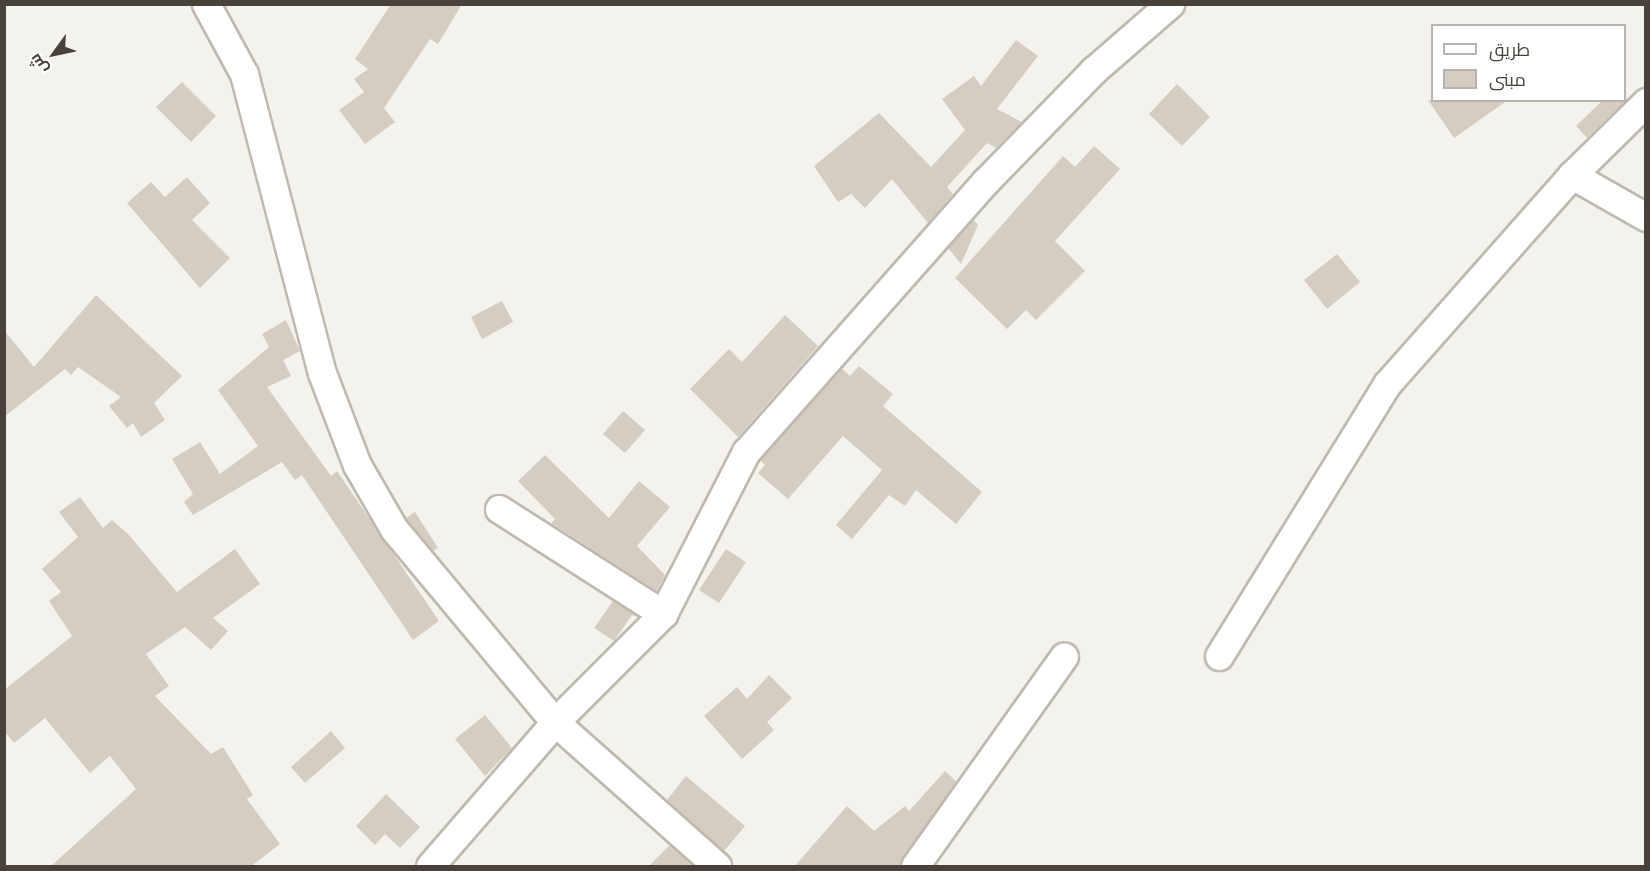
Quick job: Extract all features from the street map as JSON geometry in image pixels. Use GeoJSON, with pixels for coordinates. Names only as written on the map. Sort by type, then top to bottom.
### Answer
{"type":"FeatureCollection","features":[{"type":"Feature","properties":{"kind":"street"},"geometry":{"type":"LineString","coordinates":[[206,4],[244,74],[322,372],[357,465],[394,529],[555,722],[717,867]]}},
{"type":"Feature","properties":{"kind":"street"},"geometry":{"type":"LineString","coordinates":[[430,867],[555,722],[663,614],[746,452],[985,182],[1094,70],[1170,4]]}},
{"type":"Feature","properties":{"kind":"street"},"geometry":{"type":"LineString","coordinates":[[1219,656],[1387,384],[1572,174],[1646,102]]}},
{"type":"Feature","properties":{"kind":"street"},"geometry":{"type":"LineString","coordinates":[[1572,174],[1646,217]]}},
{"type":"Feature","properties":{"kind":"street"},"geometry":{"type":"LineString","coordinates":[[499,509],[663,614]]}},
{"type":"Feature","properties":{"kind":"street"},"geometry":{"type":"LineString","coordinates":[[915,867],[1064,656]]}},
{"type":"Feature","properties":{"kind":"building"},"geometry":{"type":"Polygon","coordinates":[[[391,4],[462,4],[438,44],[430,39],[384,108],[395,122],[365,144],[339,110],[364,92],[354,79],[368,69],[355,59],[391,4]]]}},
{"type":"Feature","properties":{"kind":"building"},"geometry":{"type":"Polygon","coordinates":[[[1016,40],[1038,56],[997,109],[1022,122],[996,148],[987,143],[947,187],[953,194],[928,223],[892,179],[865,208],[851,194],[838,202],[814,166],[879,113],[931,167],[965,130],[942,99],[974,76],[981,86],[1016,40]]]}},
{"type":"Feature","properties":{"kind":"building"},"geometry":{"type":"Polygon","coordinates":[[[182,82],[216,116],[191,142],[156,107],[182,82]]]}},
{"type":"Feature","properties":{"kind":"building"},"geometry":{"type":"Polygon","coordinates":[[[1177,84],[1210,117],[1182,146],[1149,114],[1177,84]]]}},
{"type":"Feature","properties":{"kind":"building"},"geometry":{"type":"Polygon","coordinates":[[[1428,100],[1431,102],[1505,102],[1454,138],[1428,100]]]}},
{"type":"Feature","properties":{"kind":"building"},"geometry":{"type":"Polygon","coordinates":[[[1601,102],[1624,102],[1587,138],[1576,126],[1601,102]]]}},
{"type":"Feature","properties":{"kind":"building"},"geometry":{"type":"Polygon","coordinates":[[[1094,146],[1120,169],[1055,241],[1085,271],[1036,320],[1026,310],[1007,329],[955,278],[1063,156],[1075,167],[1094,146]]]}},
{"type":"Feature","properties":{"kind":"building"},"geometry":{"type":"Polygon","coordinates":[[[187,177],[210,203],[192,220],[230,258],[200,288],[127,203],[151,182],[165,197],[187,177]]]}},
{"type":"Feature","properties":{"kind":"building"},"geometry":{"type":"Polygon","coordinates":[[[973,219],[978,225],[961,264],[948,248],[973,219]]]}},
{"type":"Feature","properties":{"kind":"building"},"geometry":{"type":"Polygon","coordinates":[[[1337,254],[1360,282],[1327,309],[1304,280],[1337,254]]]}},
{"type":"Feature","properties":{"kind":"building"},"geometry":{"type":"Polygon","coordinates":[[[96,295],[182,376],[154,403],[165,420],[141,437],[133,423],[127,428],[109,406],[121,397],[78,367],[71,375],[65,369],[4,417],[4,330],[34,367],[96,295]]]}},
{"type":"Feature","properties":{"kind":"building"},"geometry":{"type":"Polygon","coordinates":[[[502,301],[513,322],[482,339],[471,317],[502,301]]]}},
{"type":"Feature","properties":{"kind":"building"},"geometry":{"type":"Polygon","coordinates":[[[785,315],[818,346],[738,437],[690,389],[729,349],[742,362],[785,315]]]}},
{"type":"Feature","properties":{"kind":"building"},"geometry":{"type":"Polygon","coordinates":[[[286,320],[300,351],[283,360],[291,376],[267,387],[331,476],[337,471],[439,621],[413,640],[302,475],[295,480],[282,462],[193,515],[184,502],[193,494],[172,459],[200,442],[220,474],[258,446],[218,390],[269,347],[262,334],[286,320]]]}},
{"type":"Feature","properties":{"kind":"building"},"geometry":{"type":"Polygon","coordinates":[[[859,366],[893,394],[883,406],[982,492],[956,524],[916,490],[905,506],[889,495],[852,539],[836,525],[882,470],[843,436],[788,499],[758,473],[765,465],[760,460],[841,368],[850,376],[859,366]]]}},
{"type":"Feature","properties":{"kind":"building"},"geometry":{"type":"Polygon","coordinates":[[[623,411],[645,430],[625,453],[603,434],[623,411]]]}},
{"type":"Feature","properties":{"kind":"building"},"geometry":{"type":"Polygon","coordinates":[[[545,455],[609,518],[639,481],[670,507],[637,546],[665,575],[657,591],[551,523],[555,519],[518,481],[545,455]]]}},
{"type":"Feature","properties":{"kind":"building"},"geometry":{"type":"Polygon","coordinates":[[[80,497],[103,528],[112,520],[128,534],[177,592],[235,549],[260,584],[213,618],[228,631],[211,650],[185,627],[146,654],[169,686],[155,696],[211,754],[223,747],[253,795],[247,799],[280,844],[250,867],[50,867],[136,789],[110,756],[90,773],[45,718],[14,743],[4,731],[4,690],[72,636],[49,601],[61,592],[42,569],[78,537],[59,512],[80,497]]]}},
{"type":"Feature","properties":{"kind":"building"},"geometry":{"type":"Polygon","coordinates":[[[415,512],[438,548],[433,551],[406,518],[415,512]]]}},
{"type":"Feature","properties":{"kind":"building"},"geometry":{"type":"Polygon","coordinates":[[[726,549],[746,562],[719,603],[699,590],[726,549]]]}},
{"type":"Feature","properties":{"kind":"building"},"geometry":{"type":"Polygon","coordinates":[[[613,601],[638,617],[632,615],[614,641],[594,628],[613,601]]]}},
{"type":"Feature","properties":{"kind":"building"},"geometry":{"type":"Polygon","coordinates":[[[769,675],[792,698],[767,722],[774,730],[742,759],[704,716],[737,687],[747,699],[769,675]]]}},
{"type":"Feature","properties":{"kind":"building"},"geometry":{"type":"Polygon","coordinates":[[[485,715],[512,748],[485,776],[455,739],[485,715]]]}},
{"type":"Feature","properties":{"kind":"building"},"geometry":{"type":"Polygon","coordinates":[[[331,731],[345,748],[305,783],[291,767],[331,731]]]}},
{"type":"Feature","properties":{"kind":"building"},"geometry":{"type":"Polygon","coordinates":[[[945,771],[956,781],[900,867],[794,867],[847,806],[874,831],[905,806],[909,811],[945,771]]]}},
{"type":"Feature","properties":{"kind":"building"},"geometry":{"type":"Polygon","coordinates":[[[686,776],[745,826],[724,851],[667,800],[686,776]]]}},
{"type":"Feature","properties":{"kind":"building"},"geometry":{"type":"Polygon","coordinates":[[[386,794],[420,827],[400,848],[385,834],[375,845],[356,826],[386,794]]]}},
{"type":"Feature","properties":{"kind":"building"},"geometry":{"type":"Polygon","coordinates":[[[670,845],[694,867],[648,867],[670,845]]]}}]}
